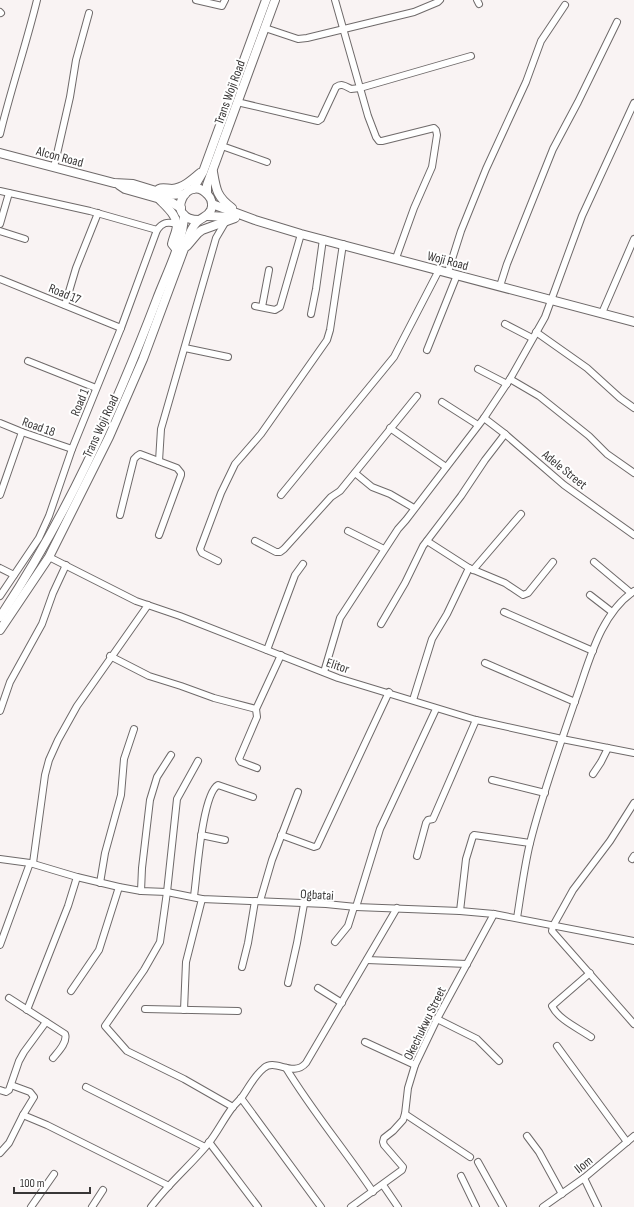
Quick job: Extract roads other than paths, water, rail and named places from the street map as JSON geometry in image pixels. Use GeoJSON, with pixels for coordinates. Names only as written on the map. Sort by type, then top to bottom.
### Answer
{"type":"FeatureCollection","features":[{"type":"Feature","properties":{"kind":"main road","name":"Trans Woji Road"},"geometry":{"type":"LineString","coordinates":[[207,193],[208,170],[266,0]]}},
{"type":"Feature","properties":{"kind":"main road","name":"Trans Woji Road"},"geometry":{"type":"LineString","coordinates":[[193,189],[208,170],[222,146],[275,0]]}},
{"type":"Feature","properties":{"kind":"main road","name":"Alcon Road"},"geometry":{"type":"LineString","coordinates":[[0,153],[114,183]]}},
{"type":"Feature","properties":{"kind":"main road"},"geometry":{"type":"LineString","coordinates":[[154,190],[161,188],[174,189],[191,181],[208,170],[220,197],[237,216]]}},
{"type":"Feature","properties":{"kind":"main road"},"geometry":{"type":"LineString","coordinates":[[114,183],[125,189],[171,202],[193,220],[199,220],[207,216],[237,216]]}},
{"type":"Feature","properties":{"kind":"main road"},"geometry":{"type":"LineString","coordinates":[[114,183],[133,184],[169,195],[185,194]]}},
{"type":"Feature","properties":{"kind":"main road"},"geometry":{"type":"LineString","coordinates":[[182,211],[181,200],[185,194],[193,189],[198,189],[207,193],[210,197],[212,204],[210,212],[207,216]]}},
{"type":"Feature","properties":{"kind":"main road"},"geometry":{"type":"LineString","coordinates":[[158,198],[173,214],[177,230],[172,244],[180,250],[202,230],[237,216]]}},
{"type":"Feature","properties":{"kind":"main road"},"geometry":{"type":"LineString","coordinates":[[212,204],[237,216]]}},
{"type":"Feature","properties":{"kind":"main road","name":"Trans Woji Road"},"geometry":{"type":"LineString","coordinates":[[0,630],[49,557],[109,437],[143,359],[180,250],[184,224],[182,211]]}},
{"type":"Feature","properties":{"kind":"main road","name":"Woji Road"},"geometry":{"type":"LineString","coordinates":[[237,216],[634,322]]}},
{"type":"Feature","properties":{"kind":"main road","name":"Trans Woji Road"},"geometry":{"type":"LineString","coordinates":[[0,617],[20,587],[56,524],[100,438],[180,250],[193,227],[199,220]]}},
{"type":"Feature","properties":{"kind":"street"},"geometry":{"type":"LineString","coordinates":[[0,134],[37,0]]}},
{"type":"Feature","properties":{"kind":"street"},"geometry":{"type":"LineString","coordinates":[[196,0],[222,6],[225,0]]}},
{"type":"Feature","properties":{"kind":"street"},"geometry":{"type":"LineString","coordinates":[[334,0],[368,116],[376,137],[382,141],[431,128],[436,130],[437,135],[432,167],[414,208],[396,258]]}},
{"type":"Feature","properties":{"kind":"street"},"geometry":{"type":"LineString","coordinates":[[265,28],[298,39],[307,38],[414,12],[440,0]]}},
{"type":"Feature","properties":{"kind":"street"},"geometry":{"type":"LineString","coordinates":[[448,272],[461,231],[486,169],[526,82],[541,41],[565,5]]}},
{"type":"Feature","properties":{"kind":"street"},"geometry":{"type":"LineString","coordinates":[[54,167],[70,97],[76,60],[89,13]]}},
{"type":"Feature","properties":{"kind":"street"},"geometry":{"type":"LineString","coordinates":[[500,286],[507,264],[552,149],[578,102],[617,22]]}},
{"type":"Feature","properties":{"kind":"street"},"geometry":{"type":"LineString","coordinates":[[238,102],[318,121],[321,119],[336,87],[340,85],[344,85],[351,89],[360,88],[471,56]]}},
{"type":"Feature","properties":{"kind":"street"},"geometry":{"type":"LineString","coordinates":[[324,672],[340,618],[398,529],[484,418],[508,381],[545,317],[582,216],[634,103]]}},
{"type":"Feature","properties":{"kind":"street"},"geometry":{"type":"LineString","coordinates":[[222,146],[267,162]]}},
{"type":"Feature","properties":{"kind":"street"},"geometry":{"type":"LineString","coordinates":[[0,191],[98,212],[157,230],[161,225],[166,223],[172,222],[176,224]]}},
{"type":"Feature","properties":{"kind":"street"},"geometry":{"type":"LineString","coordinates":[[0,224],[9,193]]}},
{"type":"Feature","properties":{"kind":"street"},"geometry":{"type":"LineString","coordinates":[[65,305],[76,268],[98,212]]}},
{"type":"Feature","properties":{"kind":"street"},"geometry":{"type":"LineString","coordinates":[[159,461],[161,429],[216,238],[227,220]]}},
{"type":"Feature","properties":{"kind":"street","name":"Road 1"},"geometry":{"type":"LineString","coordinates":[[0,596],[39,538],[49,516],[72,449],[121,328],[157,230]]}},
{"type":"Feature","properties":{"kind":"street"},"geometry":{"type":"LineString","coordinates":[[0,231],[25,239]]}},
{"type":"Feature","properties":{"kind":"street"},"geometry":{"type":"LineString","coordinates":[[270,270],[258,307],[275,310],[280,307],[301,234]]}},
{"type":"Feature","properties":{"kind":"street"},"geometry":{"type":"LineString","coordinates":[[602,313],[634,238]]}},
{"type":"Feature","properties":{"kind":"street"},"geometry":{"type":"LineString","coordinates":[[311,314],[323,239]]}},
{"type":"Feature","properties":{"kind":"street"},"geometry":{"type":"LineString","coordinates":[[218,561],[202,553],[200,549],[220,493],[235,464],[261,434],[327,340],[330,330],[343,244]]}},
{"type":"Feature","properties":{"kind":"street"},"geometry":{"type":"LineString","coordinates":[[281,495],[394,356],[439,270]]}},
{"type":"Feature","properties":{"kind":"street"},"geometry":{"type":"LineString","coordinates":[[427,350],[457,274]]}},
{"type":"Feature","properties":{"kind":"street","name":"Road 17"},"geometry":{"type":"LineString","coordinates":[[0,279],[121,328]]}},
{"type":"Feature","properties":{"kind":"street"},"geometry":{"type":"LineString","coordinates":[[505,324],[532,338]]}},
{"type":"Feature","properties":{"kind":"street"},"geometry":{"type":"LineString","coordinates":[[536,332],[587,368],[620,398],[634,408]]}},
{"type":"Feature","properties":{"kind":"street"},"geometry":{"type":"LineString","coordinates":[[184,348],[228,357]]}},
{"type":"Feature","properties":{"kind":"street"},"geometry":{"type":"LineString","coordinates":[[28,361],[96,388]]}},
{"type":"Feature","properties":{"kind":"street"},"geometry":{"type":"LineString","coordinates":[[478,369],[539,396],[589,436],[607,454],[634,473]]}},
{"type":"Feature","properties":{"kind":"street"},"geometry":{"type":"LineString","coordinates":[[255,541],[276,552],[280,552],[293,540],[331,497],[340,491],[417,396]]}},
{"type":"Feature","properties":{"kind":"street"},"geometry":{"type":"LineString","coordinates":[[442,402],[478,425]]}},
{"type":"Feature","properties":{"kind":"street","name":"Adele Street"},"geometry":{"type":"LineString","coordinates":[[484,418],[506,434],[564,486],[634,536]]}},
{"type":"Feature","properties":{"kind":"street","name":"Road 18"},"geometry":{"type":"LineString","coordinates":[[0,423],[72,449]]}},
{"type":"Feature","properties":{"kind":"street"},"geometry":{"type":"LineString","coordinates":[[390,428],[446,467]]}},
{"type":"Feature","properties":{"kind":"street"},"geometry":{"type":"LineString","coordinates":[[0,495],[22,432]]}},
{"type":"Feature","properties":{"kind":"street"},"geometry":{"type":"LineString","coordinates":[[381,624],[405,583],[423,546],[461,496],[485,460],[506,434]]}},
{"type":"Feature","properties":{"kind":"street"},"geometry":{"type":"LineString","coordinates":[[120,515],[134,459],[137,456],[140,454],[177,468],[181,473],[159,535]]}},
{"type":"Feature","properties":{"kind":"street"},"geometry":{"type":"LineString","coordinates":[[0,471],[7,473]]}},
{"type":"Feature","properties":{"kind":"street"},"geometry":{"type":"LineString","coordinates":[[355,473],[372,487],[390,494],[414,508]]}},
{"type":"Feature","properties":{"kind":"street"},"geometry":{"type":"LineString","coordinates":[[413,700],[432,639],[471,569],[520,514]]}},
{"type":"Feature","properties":{"kind":"street"},"geometry":{"type":"LineString","coordinates":[[348,531],[384,549]]}},
{"type":"Feature","properties":{"kind":"street"},"geometry":{"type":"LineString","coordinates":[[427,541],[471,569],[505,583],[523,595],[528,593],[553,562]]}},
{"type":"Feature","properties":{"kind":"street","name":"Elitor"},"geometry":{"type":"LineString","coordinates":[[49,557],[125,596],[324,672],[389,692],[436,709],[476,720],[634,753]]}},
{"type":"Feature","properties":{"kind":"street"},"geometry":{"type":"LineString","coordinates":[[517,918],[530,844],[562,739],[575,702],[593,651],[606,622],[622,600],[632,592],[594,562]]}},
{"type":"Feature","properties":{"kind":"street"},"geometry":{"type":"LineString","coordinates":[[267,650],[295,575],[303,564]]}},
{"type":"Feature","properties":{"kind":"street"},"geometry":{"type":"LineString","coordinates":[[0,711],[10,682],[42,624],[53,593],[66,565]]}},
{"type":"Feature","properties":{"kind":"street"},"geometry":{"type":"LineString","coordinates":[[0,568],[14,576]]}},
{"type":"Feature","properties":{"kind":"street"},"geometry":{"type":"LineString","coordinates":[[590,595],[612,612]]}},
{"type":"Feature","properties":{"kind":"street"},"geometry":{"type":"LineString","coordinates":[[0,945],[32,863],[45,775],[49,760],[65,725],[77,706],[110,656],[148,605]]}},
{"type":"Feature","properties":{"kind":"street"},"geometry":{"type":"LineString","coordinates":[[504,612],[593,651]]}},
{"type":"Feature","properties":{"kind":"street"},"geometry":{"type":"LineString","coordinates":[[257,768],[241,762],[240,759],[257,717],[256,709],[281,655]]}},
{"type":"Feature","properties":{"kind":"street"},"geometry":{"type":"LineString","coordinates":[[110,656],[148,676],[188,688],[214,698],[256,709]]}},
{"type":"Feature","properties":{"kind":"street"},"geometry":{"type":"LineString","coordinates":[[486,662],[575,702]]}},
{"type":"Feature","properties":{"kind":"street"},"geometry":{"type":"LineString","coordinates":[[281,835],[314,847],[317,846],[389,692]]}},
{"type":"Feature","properties":{"kind":"street"},"geometry":{"type":"LineString","coordinates":[[335,942],[348,926],[380,829],[436,709]]}},
{"type":"Feature","properties":{"kind":"street"},"geometry":{"type":"LineString","coordinates":[[417,856],[426,823],[428,820],[433,820],[476,720]]}},
{"type":"Feature","properties":{"kind":"street"},"geometry":{"type":"LineString","coordinates":[[100,883],[105,853],[121,795],[124,759],[134,729]]}},
{"type":"Feature","properties":{"kind":"street"},"geometry":{"type":"LineString","coordinates":[[593,774],[608,748]]}},
{"type":"Feature","properties":{"kind":"street"},"geometry":{"type":"LineString","coordinates":[[141,891],[142,868],[150,800],[157,777],[171,755]]}},
{"type":"Feature","properties":{"kind":"street"},"geometry":{"type":"LineString","coordinates":[[198,761],[177,799],[160,942],[144,970],[105,1024],[106,1028],[127,1051],[196,1085],[233,1107]]}},
{"type":"Feature","properties":{"kind":"street"},"geometry":{"type":"LineString","coordinates":[[492,780],[545,793]]}},
{"type":"Feature","properties":{"kind":"street"},"geometry":{"type":"LineString","coordinates":[[194,896],[205,812],[216,786],[218,785],[253,797]]}},
{"type":"Feature","properties":{"kind":"street"},"geometry":{"type":"LineString","coordinates":[[242,967],[258,901],[298,792]]}},
{"type":"Feature","properties":{"kind":"street"},"geometry":{"type":"LineString","coordinates":[[634,802],[610,841],[573,890],[553,926],[553,933],[634,1024]]}},
{"type":"Feature","properties":{"kind":"street"},"geometry":{"type":"LineString","coordinates":[[202,835],[225,840]]}},
{"type":"Feature","properties":{"kind":"street"},"geometry":{"type":"LineString","coordinates":[[460,911],[466,859],[474,835],[530,844]]}},
{"type":"Feature","properties":{"kind":"street","name":"Ogbatai"},"geometry":{"type":"LineString","coordinates":[[0,859],[32,863],[77,877],[119,887],[141,891],[167,892],[194,896],[202,899],[326,904],[355,907],[460,911],[494,914],[632,941]]}},
{"type":"Feature","properties":{"kind":"street"},"geometry":{"type":"LineString","coordinates":[[27,1010],[68,906],[77,877]]}},
{"type":"Feature","properties":{"kind":"street"},"geometry":{"type":"LineString","coordinates":[[71,991],[99,950],[119,887]]}},
{"type":"Feature","properties":{"kind":"street"},"geometry":{"type":"LineString","coordinates":[[184,1010],[186,962],[202,899]]}},
{"type":"Feature","properties":{"kind":"street"},"geometry":{"type":"LineString","coordinates":[[288,983],[304,904]]}},
{"type":"Feature","properties":{"kind":"street"},"geometry":{"type":"LineString","coordinates":[[151,1207],[207,1145],[248,1086],[264,1067],[272,1064],[286,1068],[300,1068],[306,1063],[397,908]]}},
{"type":"Feature","properties":{"kind":"street","name":"Okechukwu Street"},"geometry":{"type":"LineString","coordinates":[[406,1114],[408,1088],[415,1065],[437,1019],[494,914]]}},
{"type":"Feature","properties":{"kind":"street"},"geometry":{"type":"LineString","coordinates":[[632,941],[634,946]]}},
{"type":"Feature","properties":{"kind":"street"},"geometry":{"type":"LineString","coordinates":[[367,960],[467,964]]}},
{"type":"Feature","properties":{"kind":"street"},"geometry":{"type":"LineString","coordinates":[[590,973],[552,1006],[566,1021],[591,1037]]}},
{"type":"Feature","properties":{"kind":"street"},"geometry":{"type":"LineString","coordinates":[[318,988],[342,1003]]}},
{"type":"Feature","properties":{"kind":"street"},"geometry":{"type":"LineString","coordinates":[[9,998],[64,1032],[66,1038],[65,1042],[53,1058]]}},
{"type":"Feature","properties":{"kind":"street"},"geometry":{"type":"LineString","coordinates":[[145,1009],[238,1011]]}},
{"type":"Feature","properties":{"kind":"street"},"geometry":{"type":"LineString","coordinates":[[437,1019],[477,1039],[499,1061]]}},
{"type":"Feature","properties":{"kind":"street"},"geometry":{"type":"LineString","coordinates":[[0,1090],[7,1092],[24,1052],[46,1022]]}},
{"type":"Feature","properties":{"kind":"street"},"geometry":{"type":"LineString","coordinates":[[365,1042],[415,1065]]}},
{"type":"Feature","properties":{"kind":"street"},"geometry":{"type":"LineString","coordinates":[[557,1046],[626,1142]]}},
{"type":"Feature","properties":{"kind":"street"},"geometry":{"type":"LineString","coordinates":[[286,1068],[296,1085],[350,1157],[373,1192]]}},
{"type":"Feature","properties":{"kind":"street"},"geometry":{"type":"LineString","coordinates":[[0,1153],[9,1142],[34,1097],[30,1092],[11,1085]]}},
{"type":"Feature","properties":{"kind":"street"},"geometry":{"type":"LineString","coordinates":[[86,1087],[207,1145],[258,1207]]}},
{"type":"Feature","properties":{"kind":"street"},"geometry":{"type":"LineString","coordinates":[[241,1098],[320,1207]]}},
{"type":"Feature","properties":{"kind":"street"},"geometry":{"type":"LineString","coordinates":[[351,1207],[402,1170],[403,1168],[383,1142],[384,1138],[393,1131],[406,1114],[470,1157]]}},
{"type":"Feature","properties":{"kind":"street"},"geometry":{"type":"LineString","coordinates":[[23,1115],[47,1125],[169,1186]]}},
{"type":"Feature","properties":{"kind":"street"},"geometry":{"type":"LineString","coordinates":[[527,1136],[535,1146],[562,1194]]}},
{"type":"Feature","properties":{"kind":"street","name":"Ilom"},"geometry":{"type":"LineString","coordinates":[[546,1206],[584,1178],[634,1136]]}},
{"type":"Feature","properties":{"kind":"street"},"geometry":{"type":"LineString","coordinates":[[478,1162],[503,1207]]}},
{"type":"Feature","properties":{"kind":"street"},"geometry":{"type":"LineString","coordinates":[[31,1207],[54,1174]]}},
{"type":"Feature","properties":{"kind":"street"},"geometry":{"type":"LineString","coordinates":[[461,1176],[476,1207]]}},
{"type":"Feature","properties":{"kind":"street"},"geometry":{"type":"LineString","coordinates":[[584,1178],[598,1207]]}},
{"type":"Feature","properties":{"kind":"street"},"geometry":{"type":"LineString","coordinates":[[383,1185],[398,1207]]}},
{"type":"Feature","properties":{"kind":"street"},"geometry":{"type":"LineString","coordinates":[[92,1207],[103,1190]]}}]}
